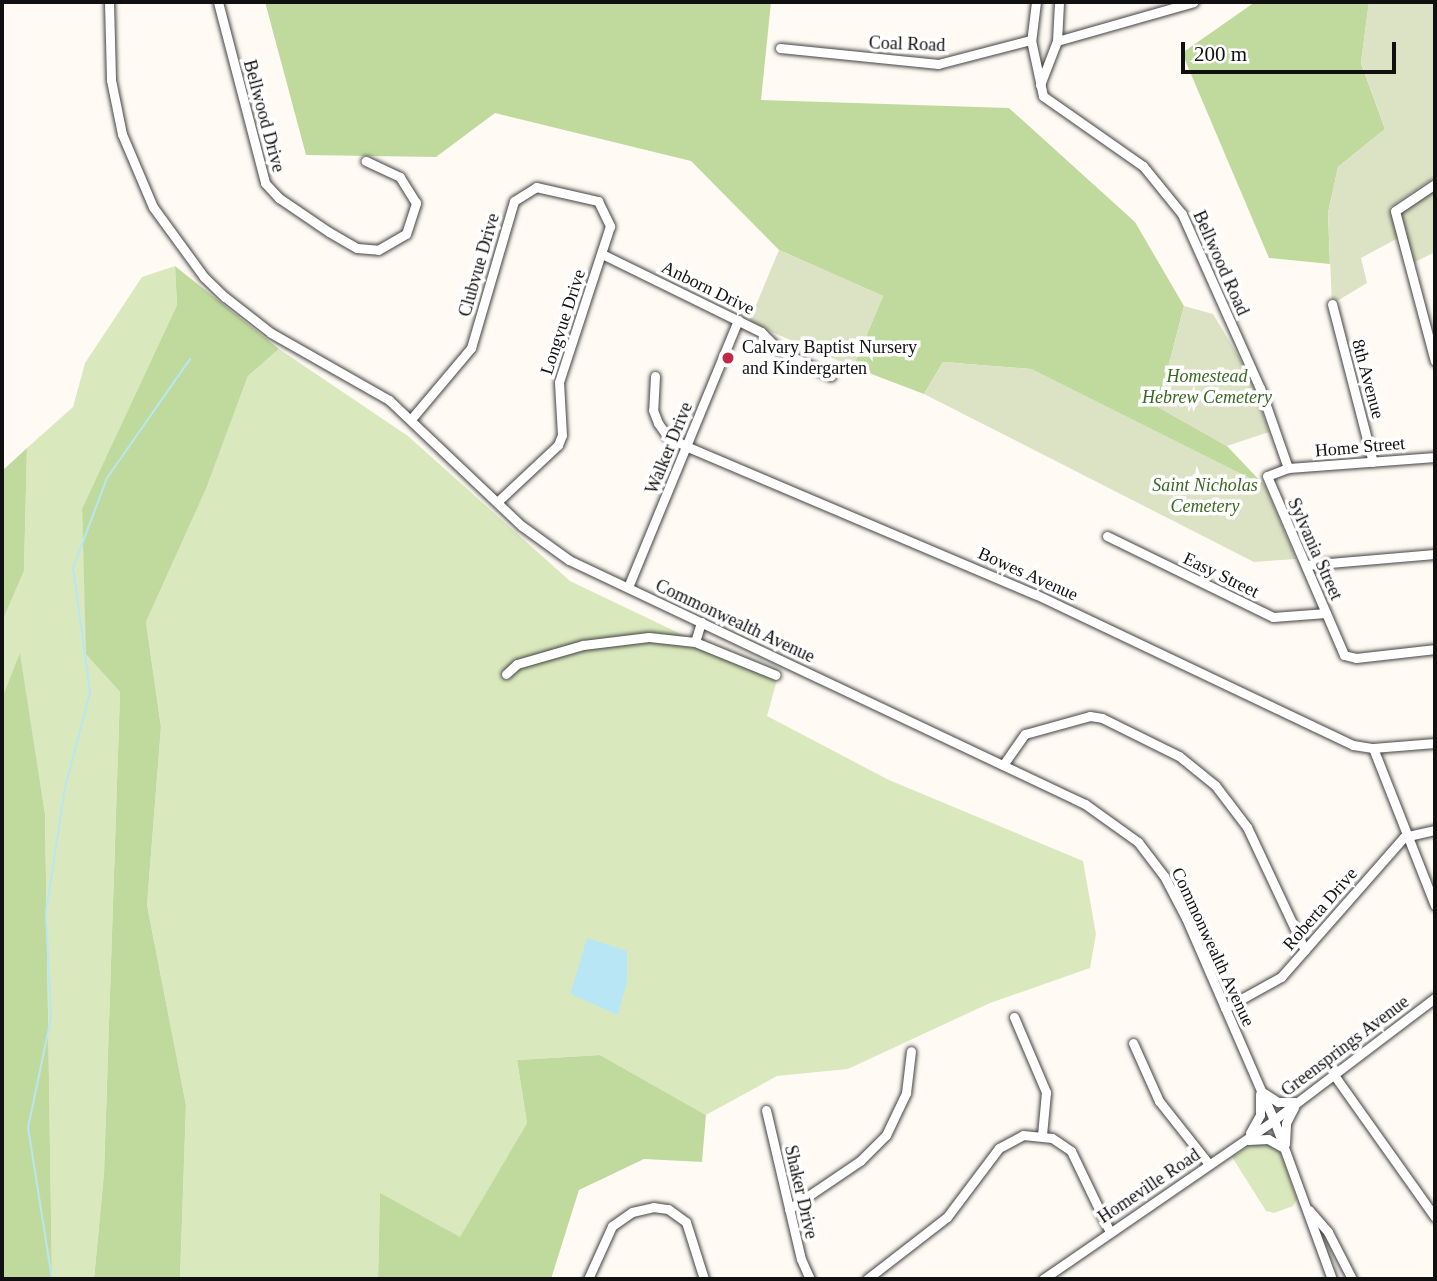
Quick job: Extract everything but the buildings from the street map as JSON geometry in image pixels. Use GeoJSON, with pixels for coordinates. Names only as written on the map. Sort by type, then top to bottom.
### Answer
{"type":"FeatureCollection","features":[{"type":"Feature","properties":{"kind":"street","name":"Commonwealth Avenue"},"geometry":{"type":"LineString","coordinates":[[109,2],[111,80],[122,134],[166,227],[204,277],[246,315],[412,418],[497,502],[569,560],[1103,814],[1143,847],[1172,890],[1225,1007],[1274,1120],[1332,1279]]}},
{"type":"Feature","properties":{"kind":"street","name":"Bellwood Drive"},"geometry":{"type":"LineString","coordinates":[[218,2],[265,183],[279,198],[329,232],[358,248],[378,250],[406,234],[415,203],[400,177],[366,161]]}},
{"type":"Feature","properties":{"kind":"street","name":"Bellwood Road"},"geometry":{"type":"LineString","coordinates":[[1036,2],[1031,40],[1039,86],[1061,113],[1143,166],[1182,214],[1260,388],[1288,468]]}},
{"type":"Feature","properties":{"kind":"street"},"geometry":{"type":"LineString","coordinates":[[1039,86],[1057,41],[1059,2]]}},
{"type":"Feature","properties":{"kind":"street"},"geometry":{"type":"LineString","coordinates":[[1057,41],[1194,2]]}},
{"type":"Feature","properties":{"kind":"street","name":"Coal Road"},"geometry":{"type":"LineString","coordinates":[[780,48],[938,64],[1031,40]]}},
{"type":"Feature","properties":{"kind":"street"},"geometry":{"type":"LineString","coordinates":[[1435,184],[1395,211],[1435,361]]}},
{"type":"Feature","properties":{"kind":"street","name":"Clubvue Drive"},"geometry":{"type":"LineString","coordinates":[[412,418],[471,348],[514,201],[536,187],[584,195],[606,209]]}},
{"type":"Feature","properties":{"kind":"street","name":"Longvue Drive"},"geometry":{"type":"LineString","coordinates":[[497,502],[558,445],[563,424],[556,395],[610,226],[606,209]]}},
{"type":"Feature","properties":{"kind":"street","name":"Anborn Drive"},"geometry":{"type":"LineString","coordinates":[[602,254],[761,332],[779,351],[831,376]]}},
{"type":"Feature","properties":{"kind":"street","name":"8th Avenue"},"geometry":{"type":"LineString","coordinates":[[1332,304],[1373,462]]}},
{"type":"Feature","properties":{"kind":"street","name":"Walker Drive"},"geometry":{"type":"LineString","coordinates":[[628,587],[688,447],[738,320]]}},
{"type":"Feature","properties":{"kind":"street","name":"Bowes Avenue"},"geometry":{"type":"LineString","coordinates":[[655,376],[653,410],[658,423],[667,436],[688,447],[1035,594],[1348,743],[1373,748],[1435,743]]}},
{"type":"Feature","properties":{"kind":"street","name":"Home Street"},"geometry":{"type":"LineString","coordinates":[[1288,468],[1435,457]]}},
{"type":"Feature","properties":{"kind":"street","name":"Sylvania Street"},"geometry":{"type":"LineString","coordinates":[[1288,468],[1267,476],[1344,655],[1356,658],[1435,649]]}},
{"type":"Feature","properties":{"kind":"street","name":"Easy Street"},"geometry":{"type":"LineString","coordinates":[[1107,536],[1273,617],[1326,613]]}},
{"type":"Feature","properties":{"kind":"street"},"geometry":{"type":"LineString","coordinates":[[1306,565],[1435,554]]}},
{"type":"Feature","properties":{"kind":"street"},"geometry":{"type":"LineString","coordinates":[[695,642],[701,622]]}},
{"type":"Feature","properties":{"kind":"street"},"geometry":{"type":"LineString","coordinates":[[506,674],[517,664],[583,645],[649,637],[695,642],[776,675]]}},
{"type":"Feature","properties":{"kind":"street"},"geometry":{"type":"LineString","coordinates":[[1003,765],[1025,734],[1090,716],[1179,756],[1215,785],[1247,827],[1305,950]]}},
{"type":"Feature","properties":{"kind":"street"},"geometry":{"type":"LineString","coordinates":[[1373,748],[1435,905]]}},
{"type":"Feature","properties":{"kind":"street"},"geometry":{"type":"LineString","coordinates":[[1408,835],[1435,830]]}},
{"type":"Feature","properties":{"kind":"street","name":"Roberta Drive"},"geometry":{"type":"LineString","coordinates":[[1225,1007],[1274,983],[1408,835]]}},
{"type":"Feature","properties":{"kind":"street","name":"Greensprings Avenue"},"geometry":{"type":"LineString","coordinates":[[1274,1120],[1435,998]]}},
{"type":"Feature","properties":{"kind":"street"},"geometry":{"type":"LineString","coordinates":[[1014,1017],[1046,1093],[1042,1135]]}},
{"type":"Feature","properties":{"kind":"street"},"geometry":{"type":"LineString","coordinates":[[1133,1043],[1159,1101],[1209,1164]]}},
{"type":"Feature","properties":{"kind":"street"},"geometry":{"type":"LineString","coordinates":[[789,1209],[860,1161],[886,1135],[906,1093],[911,1051]]}},
{"type":"Feature","properties":{"kind":"street"},"geometry":{"type":"LineString","coordinates":[[1334,1075],[1435,1217]]}},
{"type":"Feature","properties":{"kind":"street"},"geometry":{"type":"LineString","coordinates":[[1243,1141],[1268,1139],[1285,1149],[1286,1123],[1297,1102],[1273,1101],[1260,1088]]}},
{"type":"Feature","properties":{"kind":"street"},"geometry":{"type":"LineString","coordinates":[[1243,1141],[1260,1115],[1260,1088]]}},
{"type":"Feature","properties":{"kind":"street","name":"Shaker Drive"},"geometry":{"type":"LineString","coordinates":[[766,1110],[789,1209],[810,1279]]}},
{"type":"Feature","properties":{"kind":"street","name":"Homeville Road"},"geometry":{"type":"LineString","coordinates":[[1043,1279],[1274,1120]]}},
{"type":"Feature","properties":{"kind":"street"},"geometry":{"type":"LineString","coordinates":[[867,1279],[952,1213],[1003,1145],[1023,1135],[1042,1135],[1063,1144],[1075,1156],[1110,1233]]}},
{"type":"Feature","properties":{"kind":"street"},"geometry":{"type":"LineString","coordinates":[[1306,1206],[1328,1232],[1352,1279]]}},
{"type":"Feature","properties":{"kind":"street"},"geometry":{"type":"LineString","coordinates":[[588,1279],[612,1226],[632,1212],[653,1207],[668,1209],[686,1222],[704,1279]]}},
{"type":"Feature","properties":{"kind":"green space"},"geometry":{"type":"Polygon","coordinates":[[[265,2],[771,2],[761,100],[1009,108],[1135,222],[1184,306],[1158,407],[1227,446],[1265,486],[1031,369],[943,362],[924,394],[853,367],[883,296],[779,250],[691,161],[495,113],[436,157],[306,155],[265,2]]]}},
{"type":"Feature","properties":{"kind":"green space"},"geometry":{"type":"Polygon","coordinates":[[[1255,2],[1369,2],[1361,63],[1385,129],[1338,167],[1328,213],[1330,264],[1269,258],[1182,53],[1255,2]]]}},
{"type":"Feature","properties":{"kind":"green space"},"geometry":{"type":"Polygon","coordinates":[[[1369,2],[1435,2],[1435,177],[1390,207],[1398,238],[1361,258],[1367,283],[1332,304],[1328,213],[1338,167],[1385,129],[1361,62],[1369,2]]]}},
{"type":"Feature","properties":{"kind":"green space"},"geometry":{"type":"Polygon","coordinates":[[[1435,187],[1435,252],[1411,264],[1399,220],[1402,211],[1435,187]]]}},
{"type":"Feature","properties":{"kind":"green space"},"geometry":{"type":"Polygon","coordinates":[[[779,250],[883,296],[853,367],[749,322],[779,250]]]}},
{"type":"Feature","properties":{"kind":"green space"},"geometry":{"type":"Polygon","coordinates":[[[175,266],[177,305],[82,510],[87,654],[120,692],[104,1173],[94,1279],[52,1279],[45,814],[20,655],[2,698],[2,622],[24,571],[27,448],[73,407],[85,363],[142,277],[175,266]]]}},
{"type":"Feature","properties":{"kind":"green space"},"geometry":{"type":"Polygon","coordinates":[[[175,266],[279,349],[248,376],[206,489],[146,622],[161,727],[147,905],[186,1105],[180,1279],[94,1279],[104,1173],[120,692],[86,654],[82,509],[177,305],[175,266]]]}},
{"type":"Feature","properties":{"kind":"green space","name":"Homestead Hebrew Cemetery"},"geometry":{"type":"Polygon","coordinates":[[[1184,306],[1213,314],[1249,374],[1269,432],[1227,446],[1158,407],[1184,306]]]}},
{"type":"Feature","properties":{"kind":"green space"},"geometry":{"type":"Polygon","coordinates":[[[279,349],[408,436],[570,581],[777,680],[767,716],[889,780],[1083,861],[1096,934],[1090,968],[990,1003],[848,1069],[777,1076],[706,1115],[600,1055],[517,1060],[527,1123],[460,1238],[380,1194],[378,1279],[180,1279],[186,1105],[147,905],[161,727],[146,622],[206,489],[248,376],[279,349]]]}},
{"type":"Feature","properties":{"kind":"green space","name":"Saint Nicholas Cemetery"},"geometry":{"type":"Polygon","coordinates":[[[943,362],[1031,369],[1265,486],[1296,559],[1254,562],[924,394],[943,362]]]}},
{"type":"Feature","properties":{"kind":"green space"},"geometry":{"type":"Polygon","coordinates":[[[27,448],[24,571],[2,622],[2,471],[27,448]]]}},
{"type":"Feature","properties":{"kind":"green space"},"geometry":{"type":"Polygon","coordinates":[[[20,653],[45,814],[52,1279],[2,1279],[2,698],[20,653]]]}},
{"type":"Feature","properties":{"kind":"green space"},"geometry":{"type":"Polygon","coordinates":[[[600,1055],[706,1115],[702,1162],[644,1159],[579,1190],[551,1279],[378,1279],[380,1193],[460,1237],[527,1123],[517,1060],[600,1055]]]}},
{"type":"Feature","properties":{"kind":"green space"},"geometry":{"type":"Polygon","coordinates":[[[1266,1142],[1280,1152],[1297,1199],[1293,1206],[1274,1213],[1266,1211],[1232,1157],[1251,1145],[1266,1142]]]}},
{"type":"Feature","properties":{"kind":"water"},"geometry":{"type":"Polygon","coordinates":[[[587,938],[627,951],[627,982],[618,1015],[570,994],[587,938]]]}},
{"type":"Feature","properties":{"kind":"waterway"},"geometry":{"type":"LineString","coordinates":[[52,1279],[28,1128],[51,1018],[46,912],[65,788],[90,692],[73,568],[107,478],[190,359]]}},
{"type":"Feature","properties":{"kind":"place","name":"Calvary Baptist Nursery and Kindergarten"},"geometry":{"type":"Point","coordinates":[728,358]}}]}
